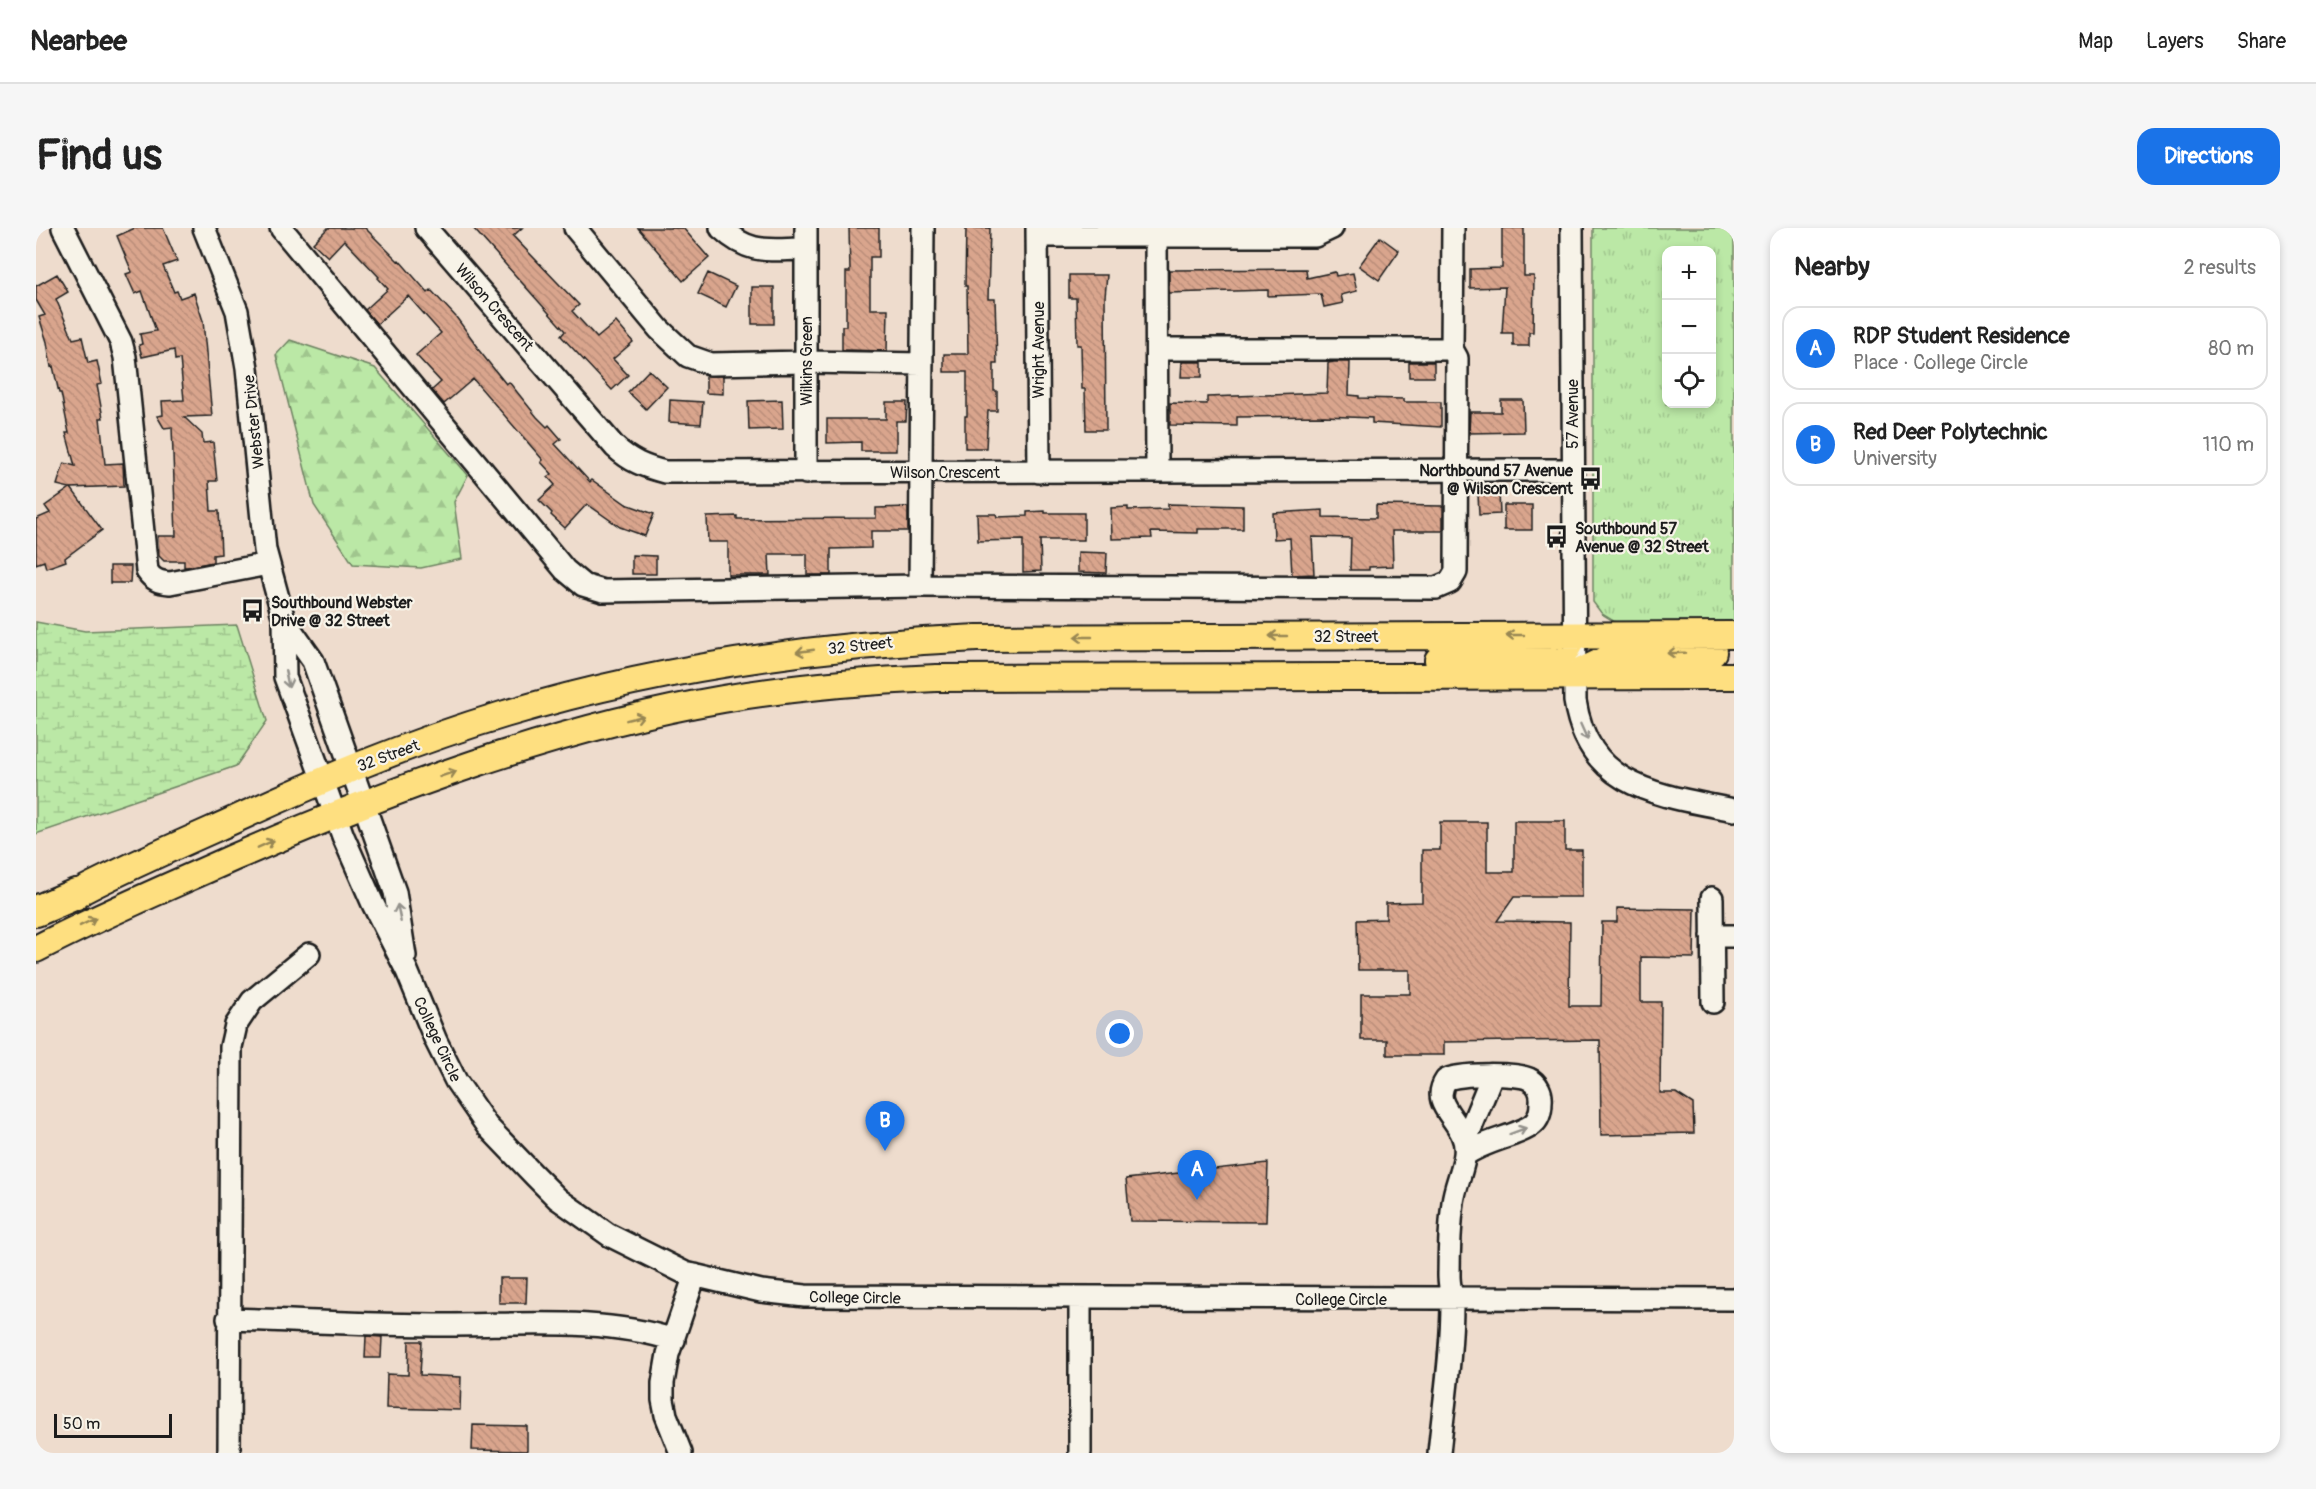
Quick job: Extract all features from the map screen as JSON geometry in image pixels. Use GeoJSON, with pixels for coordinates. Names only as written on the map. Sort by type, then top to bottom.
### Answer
{"type":"FeatureCollection","features":[{"type":"Feature","properties":{"kind":"highway"},"geometry":{"type":"LineString","coordinates":[[36,911],[76,894]]}},
{"type":"Feature","properties":{"kind":"main road"},"geometry":{"type":"LineString","coordinates":[[1294,678],[1417,661],[1555,655],[1565,651],[1574,636]]}},
{"type":"Feature","properties":{"kind":"main road","name":"32 Street"},"geometry":{"type":"LineString","coordinates":[[36,916],[76,894],[321,780],[350,769],[503,715],[565,697],[685,670],[826,648],[900,641],[977,638],[1734,636]]}},
{"type":"Feature","properties":{"kind":"main road"},"geometry":{"type":"LineString","coordinates":[[1575,675],[1609,658],[1640,654],[1734,652]]}},
{"type":"Feature","properties":{"kind":"main road"},"geometry":{"type":"LineString","coordinates":[[36,949],[89,921],[362,803],[519,750],[582,732],[721,699],[794,688],[865,681],[936,678],[1734,676]]}},
{"type":"Feature","properties":{"kind":"street"},"geometry":{"type":"LineString","coordinates":[[63,228],[121,342],[125,357],[147,571],[160,583],[170,583],[268,564]]}},
{"type":"Feature","properties":{"kind":"street","name":"Webster Drive"},"geometry":{"type":"LineString","coordinates":[[204,228],[237,311],[247,368],[265,550],[284,621],[285,677],[334,814]]}},
{"type":"Feature","properties":{"kind":"street"},"geometry":{"type":"LineString","coordinates":[[281,228],[307,262],[535,531],[565,570],[583,585],[603,591],[920,586],[1436,588],[1450,582],[1456,572],[1457,358],[1452,350],[1453,228]]}},
{"type":"Feature","properties":{"kind":"street","name":"Wilson Crescent"},"geometry":{"type":"LineString","coordinates":[[426,228],[626,457],[651,469],[677,473],[1572,470]]}},
{"type":"Feature","properties":{"kind":"street"},"geometry":{"type":"LineString","coordinates":[[575,228],[659,329],[688,356],[711,364],[806,362],[922,364]]}},
{"type":"Feature","properties":{"kind":"street","name":"Wilkins Green"},"geometry":{"type":"LineString","coordinates":[[721,228],[734,240],[753,249],[806,238],[806,473]]}},
{"type":"Feature","properties":{"kind":"street"},"geometry":{"type":"LineString","coordinates":[[920,586],[923,228]]}},
{"type":"Feature","properties":{"kind":"street"},"geometry":{"type":"LineString","coordinates":[[1037,232],[1156,236],[1315,236],[1332,228]]}},
{"type":"Feature","properties":{"kind":"street","name":"57 Avenue"},"geometry":{"type":"LineString","coordinates":[[1572,228],[1575,700],[1580,722],[1589,744],[1612,771],[1645,790],[1734,810]]}},
{"type":"Feature","properties":{"kind":"street","name":"Wright Avenue"},"geometry":{"type":"LineString","coordinates":[[1037,232],[1039,472]]}},
{"type":"Feature","properties":{"kind":"street"},"geometry":{"type":"LineString","coordinates":[[1156,236],[1157,471]]}},
{"type":"Feature","properties":{"kind":"street"},"geometry":{"type":"LineString","coordinates":[[1158,350],[1452,350]]}},
{"type":"Feature","properties":{"kind":"street","name":"Webster Drive"},"geometry":{"type":"LineString","coordinates":[[284,621],[313,661],[362,803]]}},
{"type":"Feature","properties":{"kind":"street","name":"College Circle"},"geometry":{"type":"LineString","coordinates":[[362,803],[395,892],[407,971]]}},
{"type":"Feature","properties":{"kind":"street","name":"College Circle"},"geometry":{"type":"LineString","coordinates":[[334,814],[373,904],[407,971],[436,1041],[456,1081],[487,1126],[558,1198],[609,1235],[677,1269],[761,1291],[805,1296],[1452,1300],[1734,1299]]}},
{"type":"Feature","properties":{"kind":"street"},"geometry":{"type":"LineString","coordinates":[[1712,898],[1713,1002]]}},
{"type":"Feature","properties":{"kind":"street"},"geometry":{"type":"LineString","coordinates":[[1712,936],[1734,936]]}},
{"type":"Feature","properties":{"kind":"street"},"geometry":{"type":"LineString","coordinates":[[229,1453],[231,1047],[236,1025],[252,1001],[309,954]]}},
{"type":"Feature","properties":{"kind":"street"},"geometry":{"type":"LineString","coordinates":[[1492,1076],[1520,1076],[1534,1082],[1541,1094],[1539,1115],[1529,1126],[1465,1148],[1459,1124],[1443,1104],[1441,1097],[1443,1084],[1451,1077],[1492,1076]]}},
{"type":"Feature","properties":{"kind":"street"},"geometry":{"type":"LineString","coordinates":[[1439,1453],[1447,1391],[1452,1300],[1449,1278],[1452,1209],[1465,1148],[1492,1076]]}},
{"type":"Feature","properties":{"kind":"street"},"geometry":{"type":"LineString","coordinates":[[681,1453],[666,1415],[663,1400],[665,1369],[695,1275]]}},
{"type":"Feature","properties":{"kind":"street"},"geometry":{"type":"LineString","coordinates":[[1080,1298],[1080,1453]]}},
{"type":"Feature","properties":{"kind":"street"},"geometry":{"type":"LineString","coordinates":[[228,1319],[444,1325],[578,1324],[642,1331],[674,1340]]}},
{"type":"Feature","properties":{"kind":"green space"},"geometry":{"type":"Polygon","coordinates":[[[1593,228],[1734,228],[1734,623],[1615,622],[1602,614],[1593,602],[1593,228]]]}},
{"type":"Feature","properties":{"kind":"green space"},"geometry":{"type":"Polygon","coordinates":[[[290,340],[375,368],[468,475],[454,502],[462,559],[421,568],[353,564],[314,505],[276,355],[290,340]]]}},
{"type":"Feature","properties":{"kind":"green space"},"geometry":{"type":"Polygon","coordinates":[[[36,622],[85,631],[237,625],[267,721],[236,766],[36,834],[36,622]]]}},
{"type":"Feature","properties":{"kind":"building"},"geometry":{"type":"Polygon","coordinates":[[[135,228],[163,228],[177,261],[163,266],[174,292],[177,291],[180,298],[194,293],[203,321],[212,416],[184,417],[202,434],[203,443],[213,442],[217,481],[209,481],[211,511],[219,511],[221,554],[213,555],[213,562],[184,567],[184,561],[164,561],[159,556],[158,536],[176,536],[172,427],[164,428],[157,416],[163,415],[162,401],[184,400],[180,359],[175,360],[174,350],[142,357],[139,345],[142,344],[140,334],[156,331],[142,291],[135,294],[126,274],[132,272],[117,236],[135,228]]]}},
{"type":"Feature","properties":{"kind":"building"},"geometry":{"type":"Polygon","coordinates":[[[328,228],[365,228],[399,260],[428,293],[431,290],[456,317],[506,384],[509,382],[537,417],[547,427],[549,425],[561,439],[555,444],[590,482],[592,480],[626,504],[654,514],[645,536],[620,527],[587,504],[565,528],[551,515],[552,513],[539,500],[555,485],[548,477],[552,474],[541,462],[543,460],[473,379],[444,404],[432,390],[441,382],[416,355],[441,333],[408,296],[377,324],[365,310],[388,289],[344,240],[328,257],[313,243],[328,228]]]}},
{"type":"Feature","properties":{"kind":"building"},"geometry":{"type":"Polygon","coordinates":[[[473,228],[522,228],[513,236],[579,305],[572,311],[597,338],[616,322],[633,342],[613,359],[628,375],[612,390],[561,336],[565,331],[473,228]]]}},
{"type":"Feature","properties":{"kind":"building"},"geometry":{"type":"Polygon","coordinates":[[[638,228],[683,228],[709,258],[683,281],[638,228]]]}},
{"type":"Feature","properties":{"kind":"building"},"geometry":{"type":"Polygon","coordinates":[[[849,228],[879,228],[879,257],[870,257],[870,309],[888,309],[887,351],[842,350],[842,326],[846,326],[846,272],[850,272],[849,228]]]}},
{"type":"Feature","properties":{"kind":"building"},"geometry":{"type":"Polygon","coordinates":[[[966,228],[990,228],[988,299],[995,299],[997,364],[994,364],[994,391],[997,391],[997,411],[988,411],[986,448],[965,448],[967,372],[944,372],[944,354],[968,354],[967,286],[965,286],[966,228]]]}},
{"type":"Feature","properties":{"kind":"building"},"geometry":{"type":"Polygon","coordinates":[[[1502,228],[1524,228],[1524,276],[1534,276],[1533,332],[1529,332],[1529,346],[1513,346],[1513,333],[1502,333],[1505,287],[1470,288],[1470,269],[1502,268],[1502,228]]]}},
{"type":"Feature","properties":{"kind":"building"},"geometry":{"type":"Polygon","coordinates":[[[1380,237],[1399,251],[1379,280],[1359,266],[1380,237]]]}},
{"type":"Feature","properties":{"kind":"building"},"geometry":{"type":"Polygon","coordinates":[[[1306,269],[1307,278],[1335,272],[1336,276],[1353,273],[1357,291],[1341,295],[1343,303],[1324,307],[1321,294],[1268,296],[1268,290],[1169,293],[1169,270],[1306,269]]]}},
{"type":"Feature","properties":{"kind":"building"},"geometry":{"type":"Polygon","coordinates":[[[708,273],[736,286],[726,307],[698,294],[708,273]]]}},
{"type":"Feature","properties":{"kind":"building"},"geometry":{"type":"Polygon","coordinates":[[[57,274],[68,292],[56,299],[73,339],[82,337],[88,363],[97,361],[102,384],[97,385],[103,418],[100,418],[105,464],[123,463],[124,486],[71,488],[102,530],[65,558],[66,561],[46,568],[44,561],[36,564],[36,519],[50,513],[45,506],[70,488],[57,485],[64,463],[75,466],[66,433],[69,433],[61,393],[59,393],[53,366],[51,367],[47,342],[39,317],[45,315],[36,300],[36,286],[57,274]]]}},
{"type":"Feature","properties":{"kind":"building"},"geometry":{"type":"Polygon","coordinates":[[[1069,275],[1107,275],[1105,297],[1106,430],[1086,430],[1081,345],[1077,345],[1076,298],[1069,298],[1069,275]]]}},
{"type":"Feature","properties":{"kind":"building"},"geometry":{"type":"Polygon","coordinates":[[[752,287],[774,287],[774,324],[752,324],[752,287]]]}},
{"type":"Feature","properties":{"kind":"building"},"geometry":{"type":"Polygon","coordinates":[[[1182,362],[1202,362],[1202,377],[1181,377],[1182,362]]]}},
{"type":"Feature","properties":{"kind":"building"},"geometry":{"type":"Polygon","coordinates":[[[1350,362],[1349,395],[1359,396],[1359,398],[1404,399],[1404,402],[1441,402],[1441,427],[1372,423],[1372,418],[1324,416],[1237,417],[1237,426],[1170,425],[1170,403],[1207,404],[1207,397],[1327,393],[1328,363],[1350,362]]]}},
{"type":"Feature","properties":{"kind":"building"},"geometry":{"type":"Polygon","coordinates":[[[1409,362],[1434,362],[1434,377],[1409,377],[1409,362]]]}},
{"type":"Feature","properties":{"kind":"building"},"geometry":{"type":"Polygon","coordinates":[[[649,370],[667,387],[646,409],[628,392],[649,370]]]}},
{"type":"Feature","properties":{"kind":"building"},"geometry":{"type":"Polygon","coordinates":[[[706,376],[723,376],[723,394],[706,393],[706,376]]]}},
{"type":"Feature","properties":{"kind":"building"},"geometry":{"type":"Polygon","coordinates":[[[670,400],[703,402],[701,424],[669,422],[670,400]]]}},
{"type":"Feature","properties":{"kind":"building"},"geometry":{"type":"Polygon","coordinates":[[[782,400],[783,429],[749,430],[748,401],[782,400]]]}},
{"type":"Feature","properties":{"kind":"building"},"geometry":{"type":"Polygon","coordinates":[[[1501,400],[1523,400],[1524,432],[1469,433],[1470,412],[1501,412],[1501,400]]]}},
{"type":"Feature","properties":{"kind":"building"},"geometry":{"type":"Polygon","coordinates":[[[886,402],[907,402],[906,421],[896,421],[896,451],[861,451],[861,442],[827,443],[827,419],[886,419],[886,402]]]}},
{"type":"Feature","properties":{"kind":"building"},"geometry":{"type":"Polygon","coordinates":[[[1499,493],[1500,514],[1479,515],[1478,494],[1499,493]]]}},
{"type":"Feature","properties":{"kind":"building"},"geometry":{"type":"Polygon","coordinates":[[[1168,504],[1243,506],[1243,529],[1198,529],[1198,533],[1151,532],[1152,538],[1112,539],[1111,508],[1168,509],[1168,504]]]}},
{"type":"Feature","properties":{"kind":"building"},"geometry":{"type":"Polygon","coordinates":[[[1376,505],[1443,506],[1443,531],[1392,531],[1393,566],[1369,567],[1369,570],[1350,570],[1351,538],[1312,537],[1314,574],[1292,575],[1290,538],[1274,539],[1273,513],[1323,510],[1323,517],[1376,518],[1376,505]]]}},
{"type":"Feature","properties":{"kind":"building"},"geometry":{"type":"Polygon","coordinates":[[[1504,505],[1532,505],[1532,530],[1504,530],[1504,505]]]}},
{"type":"Feature","properties":{"kind":"building"},"geometry":{"type":"Polygon","coordinates":[[[908,507],[908,531],[871,531],[871,548],[831,549],[831,575],[807,575],[807,554],[769,554],[770,575],[728,575],[728,542],[708,542],[707,517],[737,516],[737,519],[876,518],[876,508],[908,507]]]}},
{"type":"Feature","properties":{"kind":"building"},"geometry":{"type":"Polygon","coordinates":[[[1045,511],[1045,513],[1084,513],[1084,540],[1040,540],[1041,571],[1023,572],[1023,540],[978,541],[977,514],[996,514],[997,517],[1027,516],[1027,512],[1045,511]]]}},
{"type":"Feature","properties":{"kind":"building"},"geometry":{"type":"Polygon","coordinates":[[[1078,552],[1107,553],[1106,573],[1078,572],[1078,552]]]}},
{"type":"Feature","properties":{"kind":"building"},"geometry":{"type":"Polygon","coordinates":[[[632,555],[656,556],[656,574],[632,574],[632,555]]]}},
{"type":"Feature","properties":{"kind":"building"},"geometry":{"type":"Polygon","coordinates":[[[110,566],[131,566],[130,583],[110,583],[110,566]]]}},
{"type":"Feature","properties":{"kind":"building"},"geometry":{"type":"Polygon","coordinates":[[[1514,821],[1565,821],[1565,850],[1582,850],[1582,897],[1514,897],[1497,921],[1570,922],[1569,1006],[1601,1006],[1602,922],[1617,922],[1617,908],[1695,909],[1694,958],[1641,957],[1641,1002],[1661,1002],[1660,1093],[1676,1093],[1693,1104],[1694,1133],[1601,1135],[1600,1040],[1444,1042],[1444,1055],[1387,1055],[1387,1040],[1361,1040],[1361,994],[1410,994],[1410,970],[1358,970],[1357,920],[1386,919],[1386,903],[1422,902],[1422,850],[1440,850],[1440,822],[1487,822],[1487,872],[1514,872],[1514,821]]]}},
{"type":"Feature","properties":{"kind":"building"},"geometry":{"type":"Polygon","coordinates":[[[1268,1163],[1266,1222],[1130,1221],[1126,1179],[1268,1163]]]}},
{"type":"Feature","properties":{"kind":"building"},"geometry":{"type":"Polygon","coordinates":[[[499,1278],[527,1278],[526,1303],[499,1303],[499,1278]]]}},
{"type":"Feature","properties":{"kind":"building"},"geometry":{"type":"Polygon","coordinates":[[[366,1336],[382,1337],[381,1358],[365,1358],[366,1336]]]}},
{"type":"Feature","properties":{"kind":"building"},"geometry":{"type":"Polygon","coordinates":[[[409,1341],[422,1341],[420,1375],[461,1377],[460,1410],[386,1408],[387,1374],[408,1375],[409,1341]]]}},
{"type":"Feature","properties":{"kind":"building"},"geometry":{"type":"Polygon","coordinates":[[[473,1425],[527,1426],[527,1451],[472,1450],[473,1425]]]}},
{"type":"Feature","properties":{"kind":"place","name":"Northbound 57 Avenue @ Wilson Crescent"},"geometry":{"type":"Point","coordinates":[1591,479]}},
{"type":"Feature","properties":{"kind":"place","name":"Southbound 57 Avenue @ 32 Street"},"geometry":{"type":"Point","coordinates":[1557,537]}},
{"type":"Feature","properties":{"kind":"place","name":"Southbound Webster Drive @ 32 Street"},"geometry":{"type":"Point","coordinates":[253,611]}},
{"type":"Feature","properties":{"kind":"place","name":"Red Deer Polytechnic"},"geometry":{"type":"Point","coordinates":[885,1151]}},
{"type":"Feature","properties":{"kind":"place","name":"RDP Student Residence"},"geometry":{"type":"Point","coordinates":[1197,1200]}}]}
